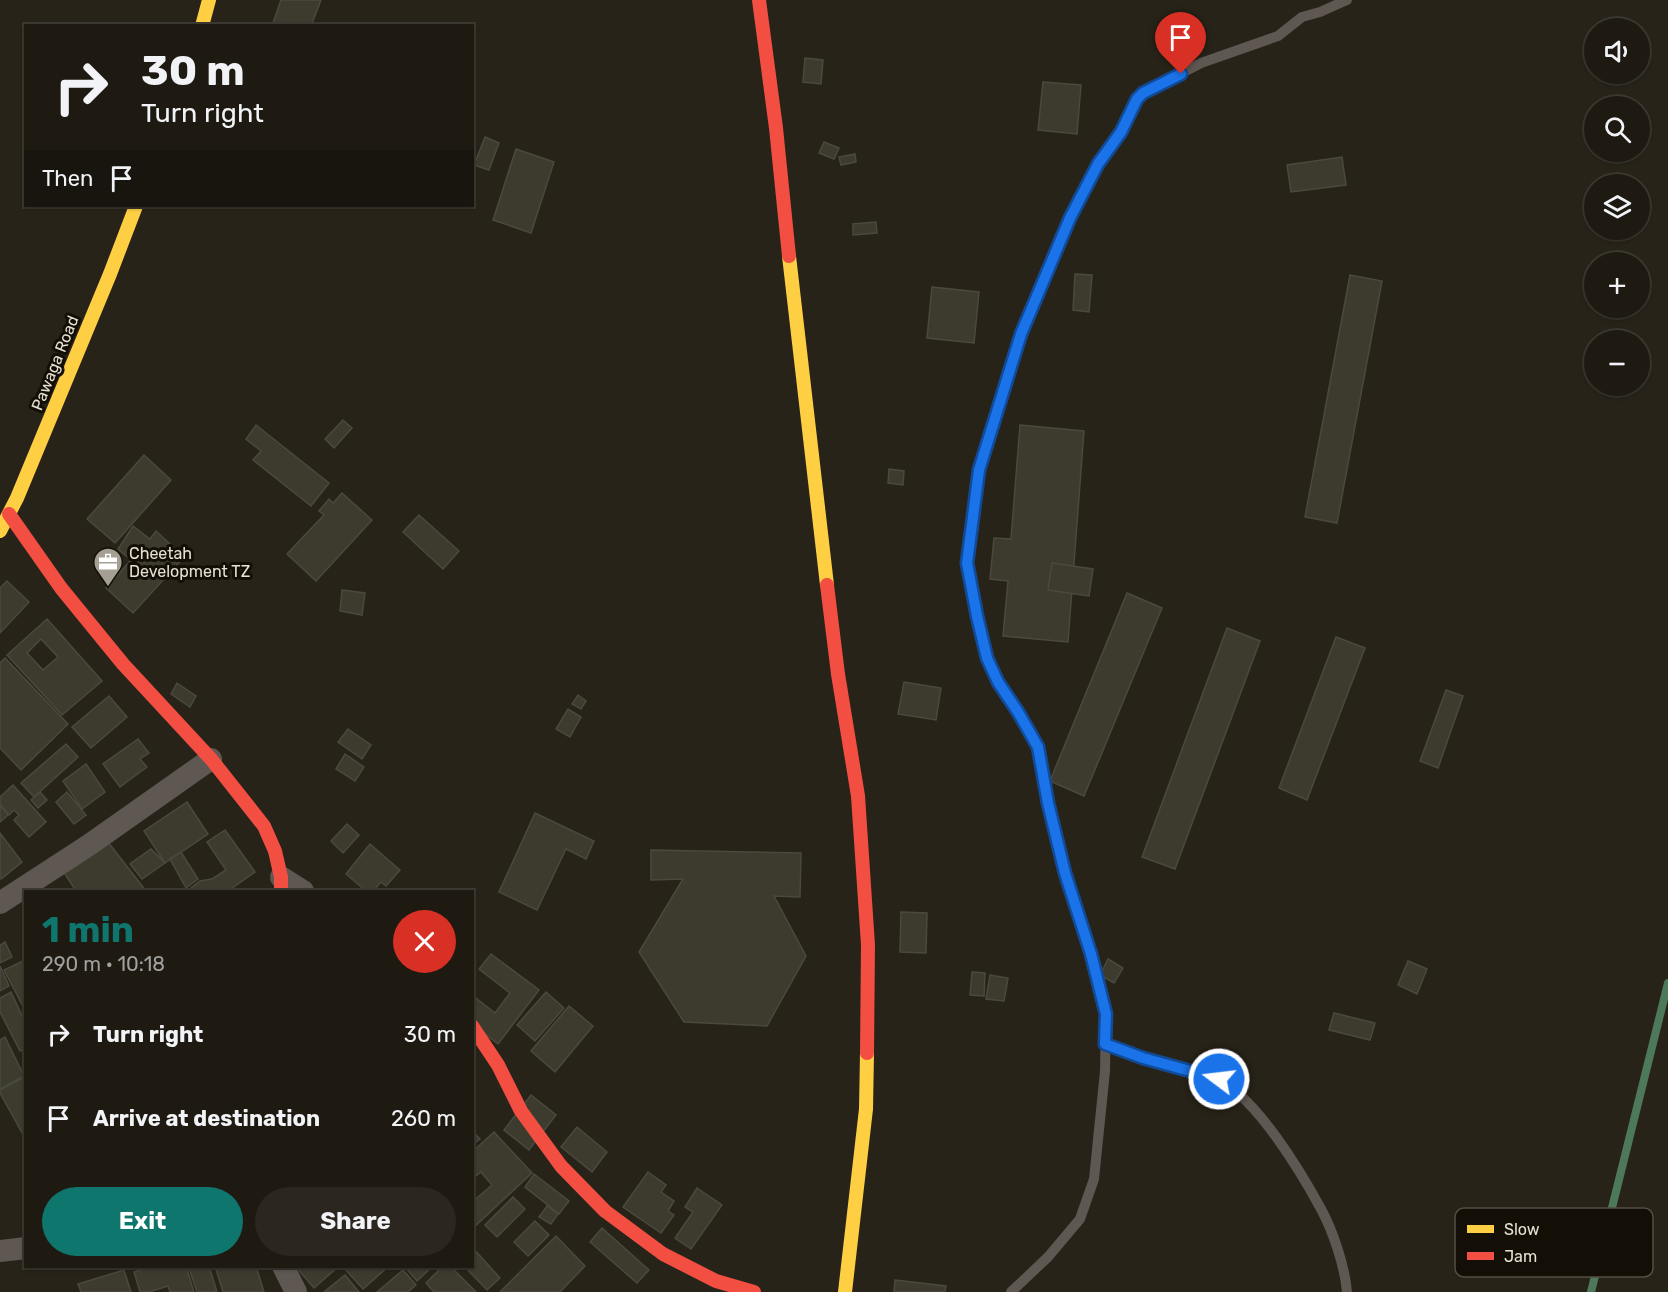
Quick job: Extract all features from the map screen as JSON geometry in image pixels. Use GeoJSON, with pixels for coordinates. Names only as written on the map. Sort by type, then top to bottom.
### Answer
{"type":"FeatureCollection","features":[{"type":"Feature","properties":{"kind":"street"},"geometry":{"type":"LineString","coordinates":[[203,24],[209,0]]}},
{"type":"Feature","properties":{"kind":"street"},"geometry":{"type":"LineString","coordinates":[[759,0],[776,128],[801,365],[838,674],[858,796],[865,883],[868,945],[866,1109],[845,1292]]}},
{"type":"Feature","properties":{"kind":"street","name":"Pawaga Road"},"geometry":{"type":"LineString","coordinates":[[0,532],[17,498],[136,207]]}},
{"type":"Feature","properties":{"kind":"street"},"geometry":{"type":"LineString","coordinates":[[9,514],[61,588],[123,664],[211,759],[264,826],[275,851],[281,884],[300,890]]}},
{"type":"Feature","properties":{"kind":"street"},"geometry":{"type":"LineString","coordinates":[[0,903],[89,845],[211,759]]}},
{"type":"Feature","properties":{"kind":"street"},"geometry":{"type":"LineString","coordinates":[[474,1029],[498,1065],[521,1111],[561,1166],[605,1211],[663,1254],[716,1281],[754,1292]]}},
{"type":"Feature","properties":{"kind":"street"},"geometry":{"type":"LineString","coordinates":[[0,1251],[24,1248]]}},
{"type":"Feature","properties":{"kind":"street"},"geometry":{"type":"LineString","coordinates":[[284,1268],[296,1292]]}},
{"type":"Feature","properties":{"kind":"lane"},"geometry":{"type":"LineString","coordinates":[[1011,1292],[1048,1257],[1080,1219],[1094,1179],[1101,1126],[1106,1014],[1091,954],[1065,873],[1048,803],[1038,747],[998,682],[987,658],[977,616],[967,563],[979,470],[1021,334],[1070,218],[1098,164],[1121,132],[1137,99],[1143,93],[1201,63],[1278,36],[1302,17],[1347,0]]}},
{"type":"Feature","properties":{"kind":"lane"},"geometry":{"type":"LineString","coordinates":[[1105,1044],[1143,1058],[1219,1079],[1252,1108],[1269,1127],[1322,1210],[1339,1255],[1347,1292]]}},
{"type":"Feature","properties":{"kind":"building"},"geometry":{"type":"Polygon","coordinates":[[[281,0],[321,0],[312,24],[273,24],[281,0]]]}},
{"type":"Feature","properties":{"kind":"building"},"geometry":{"type":"Polygon","coordinates":[[[805,58],[823,60],[821,84],[803,82],[805,58]]]}},
{"type":"Feature","properties":{"kind":"building"},"geometry":{"type":"Polygon","coordinates":[[[1043,82],[1081,85],[1077,134],[1038,130],[1043,82]]]}},
{"type":"Feature","properties":{"kind":"building"},"geometry":{"type":"Polygon","coordinates":[[[485,137],[499,143],[489,170],[474,165],[485,137]]]}},
{"type":"Feature","properties":{"kind":"building"},"geometry":{"type":"Polygon","coordinates":[[[824,142],[839,148],[834,159],[819,153],[824,142]]]}},
{"type":"Feature","properties":{"kind":"building"},"geometry":{"type":"Polygon","coordinates":[[[516,149],[554,162],[531,233],[493,220],[516,149]]]}},
{"type":"Feature","properties":{"kind":"building"},"geometry":{"type":"Polygon","coordinates":[[[855,154],[856,162],[841,165],[839,157],[855,154]]]}},
{"type":"Feature","properties":{"kind":"building"},"geometry":{"type":"Polygon","coordinates":[[[1342,157],[1346,185],[1291,192],[1287,165],[1342,157]]]}},
{"type":"Feature","properties":{"kind":"building"},"geometry":{"type":"Polygon","coordinates":[[[876,222],[877,233],[853,235],[853,224],[876,222]]]}},
{"type":"Feature","properties":{"kind":"building"},"geometry":{"type":"Polygon","coordinates":[[[1075,274],[1092,275],[1089,312],[1073,310],[1075,274]]]}},
{"type":"Feature","properties":{"kind":"building"},"geometry":{"type":"Polygon","coordinates":[[[1350,275],[1382,281],[1337,523],[1305,517],[1350,275]]]}},
{"type":"Feature","properties":{"kind":"building"},"geometry":{"type":"Polygon","coordinates":[[[932,287],[979,292],[974,343],[927,338],[932,287]]]}},
{"type":"Feature","properties":{"kind":"building"},"geometry":{"type":"Polygon","coordinates":[[[343,420],[352,428],[334,448],[325,439],[343,420]]]}},
{"type":"Feature","properties":{"kind":"building"},"geometry":{"type":"Polygon","coordinates":[[[256,425],[329,483],[311,506],[253,460],[261,451],[246,439],[256,425]]]}},
{"type":"Feature","properties":{"kind":"building"},"geometry":{"type":"Polygon","coordinates":[[[1020,425],[1084,431],[1068,642],[1003,636],[1008,581],[990,579],[994,538],[1011,539],[1020,425]]]}},
{"type":"Feature","properties":{"kind":"building"},"geometry":{"type":"Polygon","coordinates":[[[144,455],[171,480],[115,543],[87,519],[144,455]]]}},
{"type":"Feature","properties":{"kind":"building"},"geometry":{"type":"Polygon","coordinates":[[[889,469],[904,471],[903,485],[888,483],[889,469]]]}},
{"type":"Feature","properties":{"kind":"building"},"geometry":{"type":"Polygon","coordinates":[[[342,493],[372,520],[316,581],[287,554],[324,515],[319,511],[329,499],[333,503],[342,493]]]}},
{"type":"Feature","properties":{"kind":"building"},"geometry":{"type":"Polygon","coordinates":[[[419,515],[459,551],[443,569],[403,532],[419,515]]]}},
{"type":"Feature","properties":{"kind":"building"},"geometry":{"type":"Polygon","coordinates":[[[133,526],[150,539],[156,531],[184,557],[133,613],[106,588],[131,560],[118,549],[133,526]]]}},
{"type":"Feature","properties":{"kind":"building"},"geometry":{"type":"Polygon","coordinates":[[[1052,563],[1093,569],[1089,596],[1048,590],[1052,563]]]}},
{"type":"Feature","properties":{"kind":"building"},"geometry":{"type":"Polygon","coordinates":[[[7,581],[29,602],[0,633],[0,588],[7,581]]]}},
{"type":"Feature","properties":{"kind":"building"},"geometry":{"type":"Polygon","coordinates":[[[342,590],[365,593],[362,615],[340,611],[342,590]]]}},
{"type":"Feature","properties":{"kind":"building"},"geometry":{"type":"Polygon","coordinates":[[[1127,593],[1162,608],[1084,796],[1050,781],[1127,593]]]}},
{"type":"Feature","properties":{"kind":"building"},"geometry":{"type":"Polygon","coordinates":[[[47,619],[102,681],[62,715],[7,655],[47,619]],[[41,639],[27,653],[43,670],[58,657],[41,639]]]}},
{"type":"Feature","properties":{"kind":"building"},"geometry":{"type":"Polygon","coordinates":[[[1227,628],[1260,641],[1175,869],[1142,857],[1227,628]]]}},
{"type":"Feature","properties":{"kind":"building"},"geometry":{"type":"Polygon","coordinates":[[[1336,637],[1365,648],[1307,800],[1279,788],[1336,637]]]}},
{"type":"Feature","properties":{"kind":"building"},"geometry":{"type":"Polygon","coordinates":[[[5,658],[68,724],[21,770],[0,748],[0,663],[5,658]]]}},
{"type":"Feature","properties":{"kind":"building"},"geometry":{"type":"Polygon","coordinates":[[[904,682],[941,688],[936,720],[898,714],[904,682]]]}},
{"type":"Feature","properties":{"kind":"building"},"geometry":{"type":"Polygon","coordinates":[[[177,683],[196,696],[190,707],[171,694],[177,683]]]}},
{"type":"Feature","properties":{"kind":"building"},"geometry":{"type":"Polygon","coordinates":[[[1446,690],[1463,696],[1438,768],[1420,761],[1446,690]]]}},
{"type":"Feature","properties":{"kind":"building"},"geometry":{"type":"Polygon","coordinates":[[[578,695],[586,701],[581,709],[572,704],[578,695]]]}},
{"type":"Feature","properties":{"kind":"building"},"geometry":{"type":"Polygon","coordinates":[[[109,696],[127,717],[91,748],[72,727],[109,696]]]}},
{"type":"Feature","properties":{"kind":"building"},"geometry":{"type":"Polygon","coordinates":[[[568,709],[581,717],[570,737],[556,729],[568,709]]]}},
{"type":"Feature","properties":{"kind":"building"},"geometry":{"type":"Polygon","coordinates":[[[348,729],[371,745],[362,759],[338,742],[348,729]]]}},
{"type":"Feature","properties":{"kind":"building"},"geometry":{"type":"Polygon","coordinates":[[[138,739],[149,753],[140,759],[147,767],[120,787],[103,764],[138,739]]]}},
{"type":"Feature","properties":{"kind":"building"},"geometry":{"type":"Polygon","coordinates":[[[66,744],[78,757],[34,797],[21,783],[66,744]]]}},
{"type":"Feature","properties":{"kind":"building"},"geometry":{"type":"Polygon","coordinates":[[[345,754],[364,767],[355,781],[336,769],[345,754]]]}},
{"type":"Feature","properties":{"kind":"building"},"geometry":{"type":"Polygon","coordinates":[[[86,764],[105,792],[82,809],[63,781],[86,764]]]}},
{"type":"Feature","properties":{"kind":"building"},"geometry":{"type":"Polygon","coordinates":[[[13,785],[46,822],[29,837],[14,820],[19,815],[14,810],[9,815],[0,804],[0,797],[13,785]]]}},
{"type":"Feature","properties":{"kind":"building"},"geometry":{"type":"Polygon","coordinates":[[[40,792],[47,800],[38,808],[31,800],[40,792]]]}},
{"type":"Feature","properties":{"kind":"building"},"geometry":{"type":"Polygon","coordinates":[[[67,792],[86,815],[74,824],[56,802],[67,792]]]}},
{"type":"Feature","properties":{"kind":"building"},"geometry":{"type":"Polygon","coordinates":[[[187,802],[208,834],[165,863],[144,831],[187,802]]]}},
{"type":"Feature","properties":{"kind":"building"},"geometry":{"type":"Polygon","coordinates":[[[0,805],[8,815],[0,822],[0,805]]]}},
{"type":"Feature","properties":{"kind":"building"},"geometry":{"type":"Polygon","coordinates":[[[535,813],[594,841],[586,859],[566,849],[537,910],[499,892],[535,813]]]}},
{"type":"Feature","properties":{"kind":"building"},"geometry":{"type":"Polygon","coordinates":[[[347,824],[359,835],[343,853],[331,841],[347,824]]]}},
{"type":"Feature","properties":{"kind":"building"},"geometry":{"type":"Polygon","coordinates":[[[225,830],[255,872],[229,890],[188,890],[200,881],[212,879],[226,870],[207,842],[225,830]]]}},
{"type":"Feature","properties":{"kind":"building"},"geometry":{"type":"Polygon","coordinates":[[[0,833],[22,862],[1,879],[0,878],[0,833]]]}},
{"type":"Feature","properties":{"kind":"building"},"geometry":{"type":"Polygon","coordinates":[[[108,842],[145,890],[75,890],[63,871],[108,842]]]}},
{"type":"Feature","properties":{"kind":"building"},"geometry":{"type":"Polygon","coordinates":[[[370,844],[400,870],[386,886],[381,882],[374,890],[365,890],[346,874],[370,844]]]}},
{"type":"Feature","properties":{"kind":"building"},"geometry":{"type":"Polygon","coordinates":[[[151,849],[165,863],[142,879],[130,864],[151,849]]]}},
{"type":"Feature","properties":{"kind":"building"},"geometry":{"type":"Polygon","coordinates":[[[651,850],[801,853],[800,897],[774,896],[806,956],[767,1026],[684,1022],[639,952],[683,879],[651,880],[651,850]]]}},
{"type":"Feature","properties":{"kind":"building"},"geometry":{"type":"Polygon","coordinates":[[[181,852],[198,879],[186,888],[170,859],[181,852]]]}},
{"type":"Feature","properties":{"kind":"building"},"geometry":{"type":"Polygon","coordinates":[[[901,912],[927,913],[926,953],[900,952],[901,912]]]}},
{"type":"Feature","properties":{"kind":"building"},"geometry":{"type":"Polygon","coordinates":[[[5,942],[12,957],[0,963],[0,945],[5,942]]]}},
{"type":"Feature","properties":{"kind":"building"},"geometry":{"type":"Polygon","coordinates":[[[491,954],[539,990],[498,1044],[474,1026],[474,997],[495,1013],[510,993],[479,969],[491,954]]]}},
{"type":"Feature","properties":{"kind":"building"},"geometry":{"type":"Polygon","coordinates":[[[1108,959],[1123,968],[1114,983],[1100,975],[1108,959]]]}},
{"type":"Feature","properties":{"kind":"building"},"geometry":{"type":"Polygon","coordinates":[[[24,961],[24,1008],[4,970],[24,961]]]}},
{"type":"Feature","properties":{"kind":"building"},"geometry":{"type":"Polygon","coordinates":[[[1408,961],[1427,969],[1417,994],[1398,985],[1408,961]]]}},
{"type":"Feature","properties":{"kind":"building"},"geometry":{"type":"Polygon","coordinates":[[[0,966],[9,986],[0,991],[0,966]]]}},
{"type":"Feature","properties":{"kind":"building"},"geometry":{"type":"Polygon","coordinates":[[[972,972],[985,973],[984,996],[970,995],[972,972]]]}},
{"type":"Feature","properties":{"kind":"building"},"geometry":{"type":"Polygon","coordinates":[[[990,975],[1008,978],[1004,1001],[986,999],[990,975]]]}},
{"type":"Feature","properties":{"kind":"building"},"geometry":{"type":"Polygon","coordinates":[[[11,992],[24,1020],[24,1049],[20,1051],[0,1012],[0,998],[11,992]]]}},
{"type":"Feature","properties":{"kind":"building"},"geometry":{"type":"Polygon","coordinates":[[[546,992],[564,1008],[535,1041],[517,1025],[546,992]]]}},
{"type":"Feature","properties":{"kind":"building"},"geometry":{"type":"Polygon","coordinates":[[[569,1006],[593,1026],[555,1072],[531,1051],[569,1006]]]}},
{"type":"Feature","properties":{"kind":"building"},"geometry":{"type":"Polygon","coordinates":[[[1334,1013],[1375,1023],[1370,1040],[1329,1030],[1334,1013]]]}},
{"type":"Feature","properties":{"kind":"building"},"geometry":{"type":"Polygon","coordinates":[[[5,1037],[24,1076],[0,1089],[0,1040],[5,1037]]]}},
{"type":"Feature","properties":{"kind":"building"},"geometry":{"type":"Polygon","coordinates":[[[24,1077],[24,1136],[0,1093],[0,1090],[24,1077]]]}},
{"type":"Feature","properties":{"kind":"building"},"geometry":{"type":"Polygon","coordinates":[[[531,1095],[556,1115],[529,1150],[504,1130],[531,1095]]]}},
{"type":"Feature","properties":{"kind":"building"},"geometry":{"type":"Polygon","coordinates":[[[577,1127],[607,1152],[592,1172],[561,1147],[577,1127]]]}},
{"type":"Feature","properties":{"kind":"building"},"geometry":{"type":"Polygon","coordinates":[[[494,1132],[532,1173],[474,1227],[474,1200],[492,1185],[481,1172],[474,1177],[474,1150],[494,1132]]]}},
{"type":"Feature","properties":{"kind":"building"},"geometry":{"type":"Polygon","coordinates":[[[474,1133],[480,1139],[474,1144],[474,1133]]]}},
{"type":"Feature","properties":{"kind":"building"},"geometry":{"type":"Polygon","coordinates":[[[648,1172],[666,1185],[661,1192],[674,1201],[668,1211],[674,1215],[661,1233],[623,1207],[648,1172]]]}},
{"type":"Feature","properties":{"kind":"building"},"geometry":{"type":"Polygon","coordinates":[[[534,1174],[569,1201],[559,1214],[525,1187],[534,1174]]]}},
{"type":"Feature","properties":{"kind":"building"},"geometry":{"type":"Polygon","coordinates":[[[697,1188],[722,1205],[691,1249],[675,1238],[693,1212],[685,1207],[697,1188]]]}},
{"type":"Feature","properties":{"kind":"building"},"geometry":{"type":"Polygon","coordinates":[[[513,1197],[525,1209],[497,1237],[485,1225],[513,1197]]]}},
{"type":"Feature","properties":{"kind":"building"},"geometry":{"type":"Polygon","coordinates":[[[547,1206],[558,1214],[551,1224],[539,1217],[547,1206]]]}},
{"type":"Feature","properties":{"kind":"building"},"geometry":{"type":"Polygon","coordinates":[[[535,1221],[549,1235],[528,1256],[514,1242],[535,1221]]]}},
{"type":"Feature","properties":{"kind":"building"},"geometry":{"type":"Polygon","coordinates":[[[602,1228],[649,1270],[637,1283],[590,1242],[602,1228]]]}},
{"type":"Feature","properties":{"kind":"building"},"geometry":{"type":"Polygon","coordinates":[[[556,1236],[585,1266],[560,1292],[500,1292],[556,1236]]]}},
{"type":"Feature","properties":{"kind":"building"},"geometry":{"type":"Polygon","coordinates":[[[474,1249],[500,1278],[487,1290],[466,1268],[474,1268],[474,1249]]]}},
{"type":"Feature","properties":{"kind":"building"},"geometry":{"type":"Polygon","coordinates":[[[148,1268],[187,1268],[194,1292],[170,1292],[168,1286],[149,1292],[140,1292],[134,1272],[148,1268]]]}},
{"type":"Feature","properties":{"kind":"building"},"geometry":{"type":"Polygon","coordinates":[[[189,1268],[210,1268],[217,1292],[197,1292],[189,1268]]]}},
{"type":"Feature","properties":{"kind":"building"},"geometry":{"type":"Polygon","coordinates":[[[216,1268],[257,1268],[264,1292],[223,1292],[216,1268]]]}},
{"type":"Feature","properties":{"kind":"building"},"geometry":{"type":"Polygon","coordinates":[[[297,1268],[337,1268],[314,1288],[297,1268]]]}},
{"type":"Feature","properties":{"kind":"building"},"geometry":{"type":"Polygon","coordinates":[[[344,1268],[387,1268],[363,1289],[344,1268]]]}},
{"type":"Feature","properties":{"kind":"building"},"geometry":{"type":"Polygon","coordinates":[[[406,1268],[431,1268],[417,1281],[406,1268]]]}},
{"type":"Feature","properties":{"kind":"building"},"geometry":{"type":"Polygon","coordinates":[[[441,1268],[452,1268],[476,1292],[434,1292],[426,1283],[441,1268]]]}},
{"type":"Feature","properties":{"kind":"building"},"geometry":{"type":"Polygon","coordinates":[[[124,1270],[131,1292],[81,1292],[78,1284],[124,1270]]]}},
{"type":"Feature","properties":{"kind":"building"},"geometry":{"type":"Polygon","coordinates":[[[403,1270],[416,1285],[408,1292],[377,1292],[403,1270]]]}},
{"type":"Feature","properties":{"kind":"building"},"geometry":{"type":"Polygon","coordinates":[[[345,1275],[359,1292],[324,1292],[345,1275]]]}},
{"type":"Feature","properties":{"kind":"building"},"geometry":{"type":"Polygon","coordinates":[[[895,1280],[946,1286],[945,1292],[894,1292],[895,1280]]]}},
{"type":"Feature","properties":{"kind":"waterway"},"geometry":{"type":"LineString","coordinates":[[1612,1208],[1668,983]]}},
{"type":"Feature","properties":{"kind":"waterway"},"geometry":{"type":"LineString","coordinates":[[1591,1292],[1595,1277]]}},
{"type":"Feature","properties":{"kind":"traffic: slow"},"geometry":{"type":"LineString","coordinates":[[203,24],[209,0]]}},
{"type":"Feature","properties":{"kind":"traffic: slow"},"geometry":{"type":"LineString","coordinates":[[0,531],[17,498],[136,207]]}},
{"type":"Feature","properties":{"kind":"traffic: slow"},"geometry":{"type":"LineString","coordinates":[[789,256],[827,585]]}},
{"type":"Feature","properties":{"kind":"traffic: slow"},"geometry":{"type":"LineString","coordinates":[[845,1292],[866,1109],[867,1053]]}},
{"type":"Feature","properties":{"kind":"traffic: jam"},"geometry":{"type":"LineString","coordinates":[[759,0],[776,128],[789,256]]}},
{"type":"Feature","properties":{"kind":"traffic: jam"},"geometry":{"type":"LineString","coordinates":[[9,514],[61,588],[123,664],[211,759],[264,826],[275,851],[281,877],[281,890]]}},
{"type":"Feature","properties":{"kind":"traffic: jam"},"geometry":{"type":"LineString","coordinates":[[827,585],[838,674],[858,796],[868,945],[867,1053]]}},
{"type":"Feature","properties":{"kind":"traffic: jam"},"geometry":{"type":"LineString","coordinates":[[474,1029],[498,1065],[521,1111],[561,1166],[605,1211],[663,1254],[716,1281],[754,1292]]}},
{"type":"Feature","properties":{"kind":"place","name":"Cheetah Development TZ"},"geometry":{"type":"Point","coordinates":[108,588]}},
{"type":"Feature","properties":{"kind":"route"},"geometry":{"type":"LineString","coordinates":[[1181,74],[1143,93],[1137,99],[1121,132],[1098,164],[1070,218],[1021,334],[979,470],[967,563],[987,658],[998,682],[1038,747],[1048,803],[1065,873],[1091,954],[1106,1014],[1105,1044],[1143,1058],[1219,1079]]}}]}
